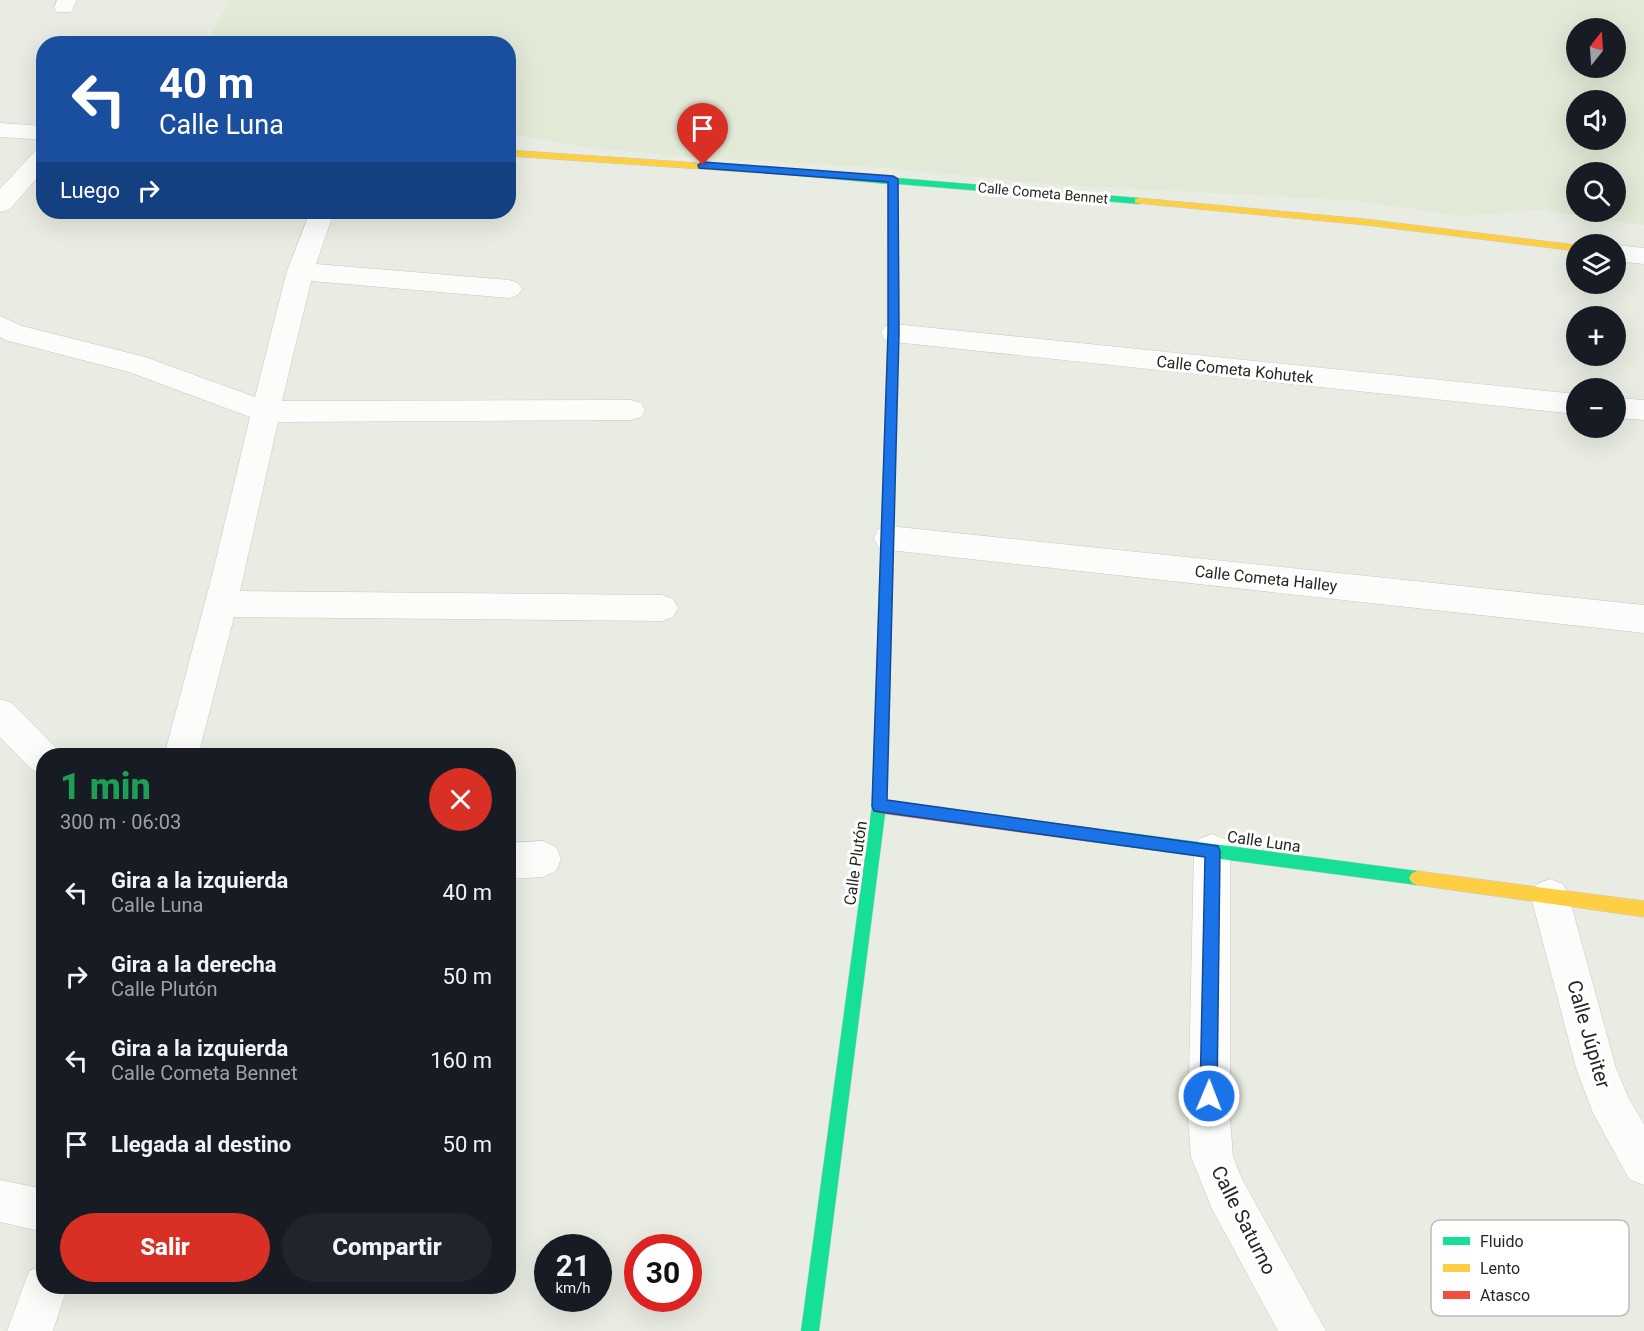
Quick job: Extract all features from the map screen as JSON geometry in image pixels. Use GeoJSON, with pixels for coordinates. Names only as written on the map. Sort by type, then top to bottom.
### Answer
{"type":"FeatureCollection","features":[{"type":"Feature","properties":{"kind":"street"},"geometry":{"type":"LineString","coordinates":[[0,130],[36,132]]}},
{"type":"Feature","properties":{"kind":"street","name":"Calle Cometa Bennet"},"geometry":{"type":"LineString","coordinates":[[516,154],[893,179],[1365,222],[1566,247]]}},
{"type":"Feature","properties":{"kind":"street"},"geometry":{"type":"LineString","coordinates":[[0,204],[36,164]]}},
{"type":"Feature","properties":{"kind":"street","name":"Calle Plutón"},"geometry":{"type":"LineString","coordinates":[[816,1323],[879,806],[894,333],[893,179]]}},
{"type":"Feature","properties":{"kind":"street"},"geometry":{"type":"LineString","coordinates":[[183,748],[223,604],[286,318],[319,219]]}},
{"type":"Feature","properties":{"kind":"street"},"geometry":{"type":"LineString","coordinates":[[1626,254],[1644,256]]}},
{"type":"Feature","properties":{"kind":"street"},"geometry":{"type":"LineString","coordinates":[[300,271],[509,289]]}},
{"type":"Feature","properties":{"kind":"street"},"geometry":{"type":"LineString","coordinates":[[0,325],[14,333],[135,364],[266,412],[631,410]]}},
{"type":"Feature","properties":{"kind":"street","name":"Calle Cometa Kohutek"},"geometry":{"type":"LineString","coordinates":[[894,333],[1566,403]]}},
{"type":"Feature","properties":{"kind":"street"},"geometry":{"type":"LineString","coordinates":[[1626,409],[1644,410]]}},
{"type":"Feature","properties":{"kind":"street","name":"Calle Cometa Halley"},"geometry":{"type":"LineString","coordinates":[[889,538],[1644,619]]}},
{"type":"Feature","properties":{"kind":"street"},"geometry":{"type":"LineString","coordinates":[[223,604],[662,608]]}},
{"type":"Feature","properties":{"kind":"street"},"geometry":{"type":"LineString","coordinates":[[0,714],[36,751]]}},
{"type":"Feature","properties":{"kind":"street","name":"Calle Luna"},"geometry":{"type":"LineString","coordinates":[[879,806],[1644,909]]}},
{"type":"Feature","properties":{"kind":"street","name":"Calle Saturno"},"geometry":{"type":"LineString","coordinates":[[1212,851],[1209,1119],[1212,1157],[1227,1194],[1303,1331]]}},
{"type":"Feature","properties":{"kind":"street","name":"Calle Júpiter"},"geometry":{"type":"LineString","coordinates":[[1550,897],[1596,1068],[1614,1113],[1644,1164]]}},
{"type":"Feature","properties":{"kind":"street"},"geometry":{"type":"LineString","coordinates":[[0,1201],[36,1209]]}},
{"type":"Feature","properties":{"kind":"street"},"geometry":{"type":"LineString","coordinates":[[30,1331],[43,1294]]}},
{"type":"Feature","properties":{"kind":"shaded area"},"geometry":{"type":"Polygon","coordinates":[[[230,0],[1644,0],[1644,225],[1623,222],[1626,222],[1626,162],[1566,162],[1566,214],[1538,210],[1461,216],[1351,200],[1063,185],[889,168],[679,156],[592,148],[516,135],[516,36],[211,35],[230,0]]]}},
{"type":"Feature","properties":{"kind":"traffic: fast"},"geometry":{"type":"LineString","coordinates":[[759,170],[1139,201]]}},
{"type":"Feature","properties":{"kind":"traffic: fast"},"geometry":{"type":"LineString","coordinates":[[893,179],[894,307]]}},
{"type":"Feature","properties":{"kind":"traffic: fast"},"geometry":{"type":"LineString","coordinates":[[810,1331],[879,806],[882,721]]}},
{"type":"Feature","properties":{"kind":"traffic: fast"},"geometry":{"type":"LineString","coordinates":[[1092,835],[1417,878]]}},
{"type":"Feature","properties":{"kind":"traffic: slow"},"geometry":{"type":"LineString","coordinates":[[516,154],[759,170]]}},
{"type":"Feature","properties":{"kind":"traffic: slow"},"geometry":{"type":"LineString","coordinates":[[1139,201],[1365,222],[1566,247]]}},
{"type":"Feature","properties":{"kind":"traffic: slow"},"geometry":{"type":"LineString","coordinates":[[1417,878],[1644,909]]}},
{"type":"Feature","properties":{"kind":"traffic: jam"},"geometry":{"type":"LineString","coordinates":[[882,721],[894,307]]}},
{"type":"Feature","properties":{"kind":"traffic: jam"},"geometry":{"type":"LineString","coordinates":[[879,806],[1092,835]]}},
{"type":"Feature","properties":{"kind":"route"},"geometry":{"type":"LineString","coordinates":[[703,165],[893,179],[894,333],[879,806],[1212,851],[1209,1096]]}}]}
